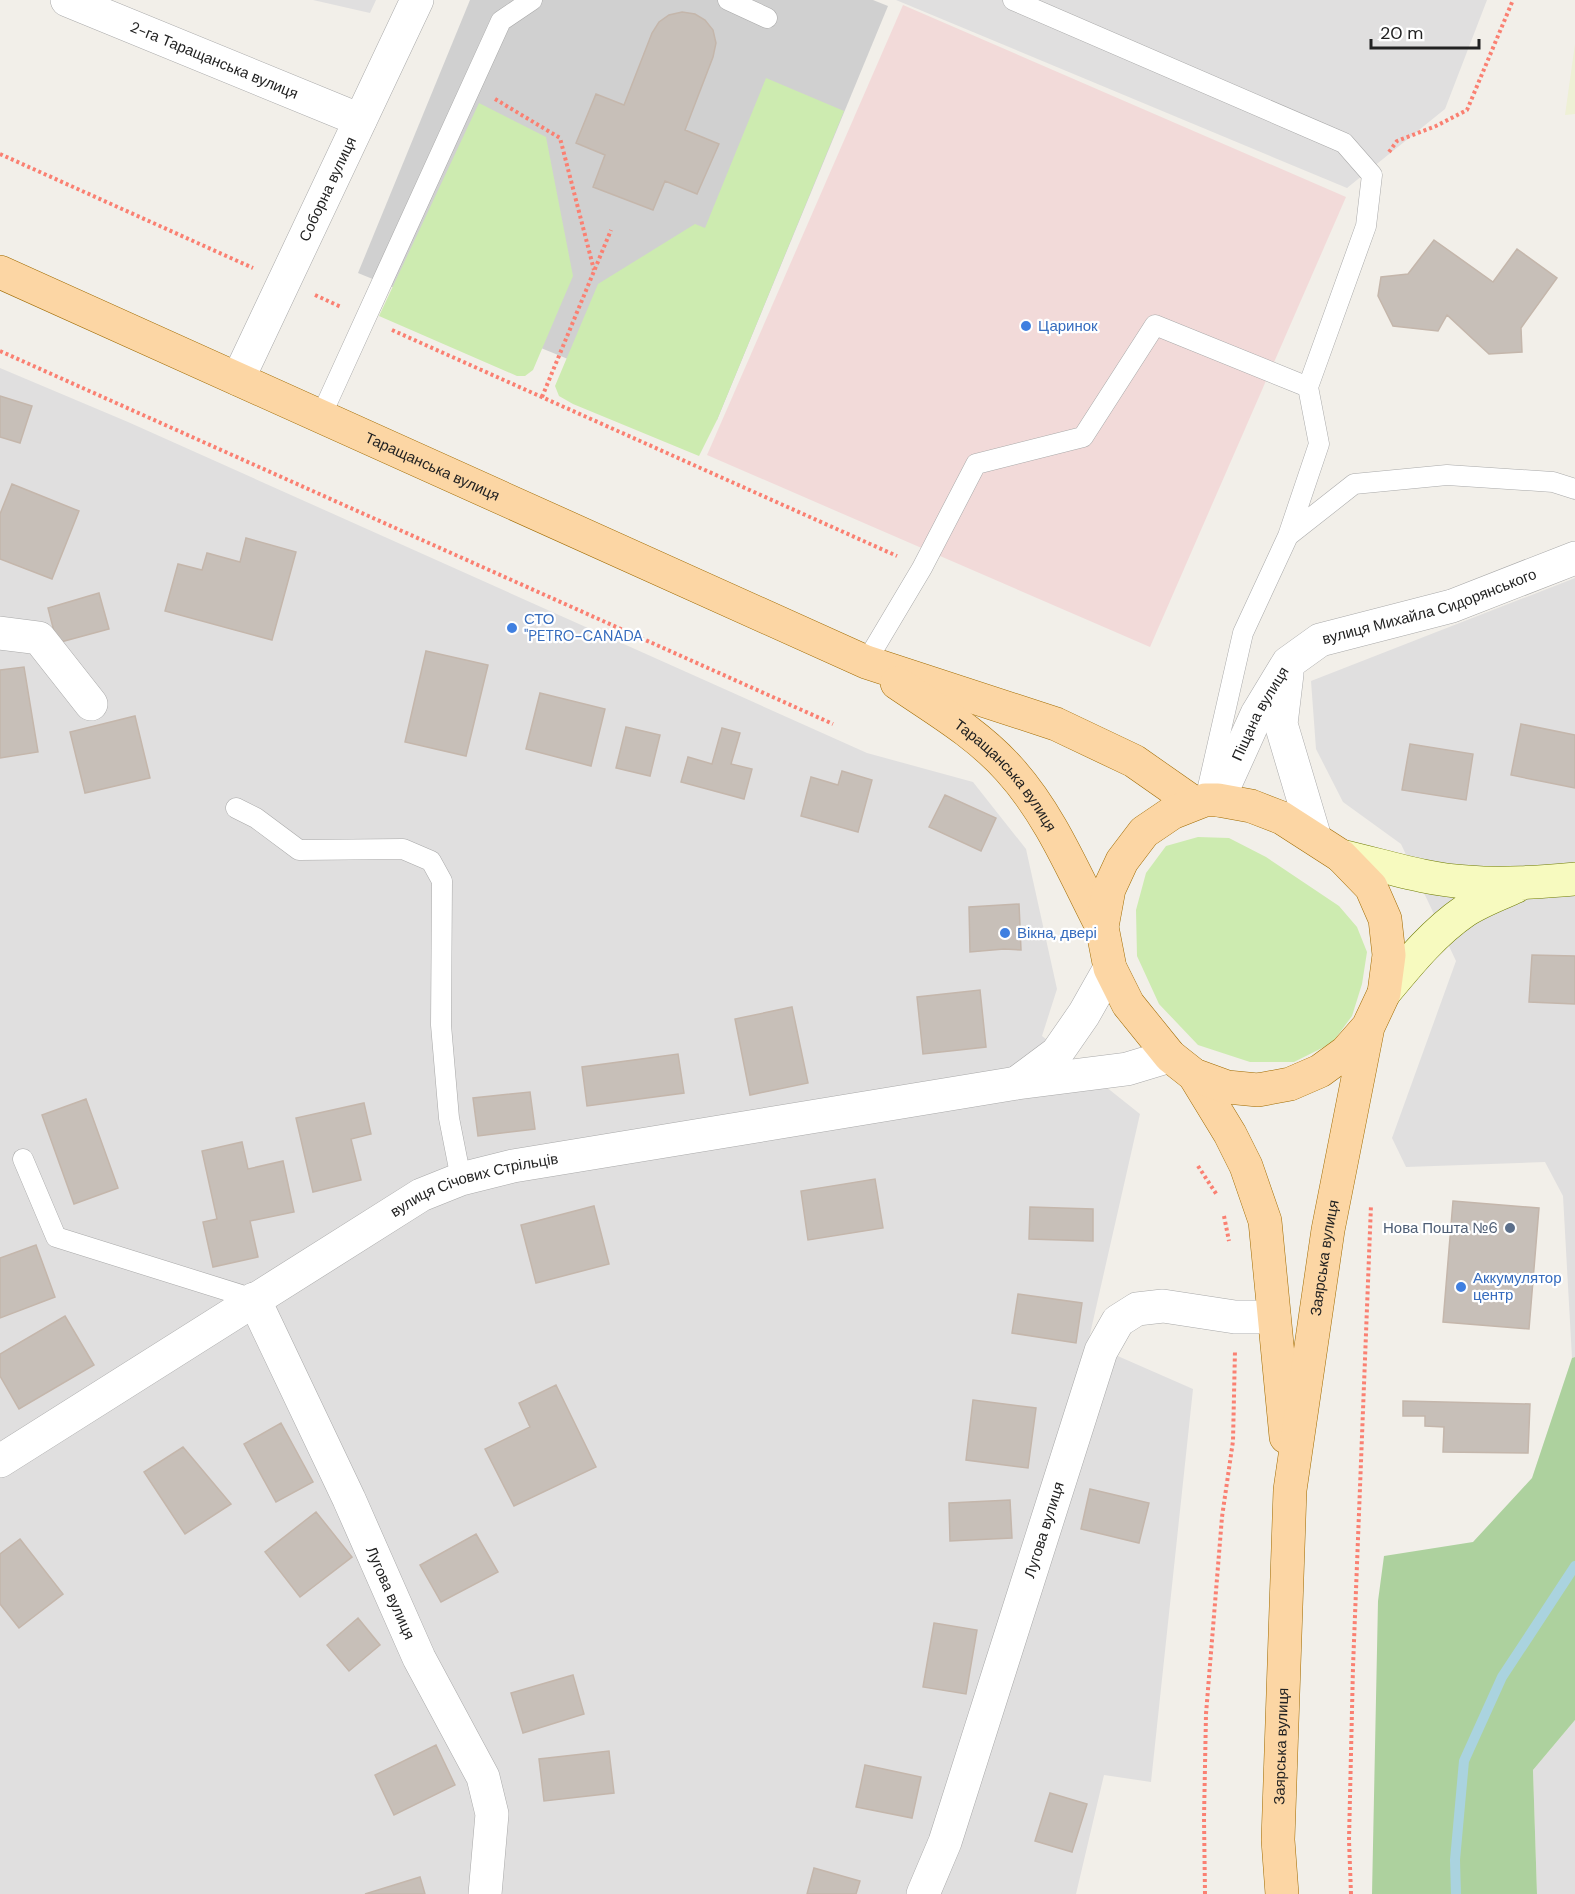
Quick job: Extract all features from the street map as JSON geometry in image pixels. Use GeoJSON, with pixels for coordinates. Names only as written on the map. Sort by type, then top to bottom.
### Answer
{"type":"FeatureCollection","features":[{"type":"Feature","properties":{"kind":"main road","name":"Таращанська вулиця"},"geometry":{"type":"LineString","coordinates":[[0,272],[866,662],[1056,724],[1134,761],[1206,801]]}},
{"type":"Feature","properties":{"kind":"main road","name":"Таращанська вулиця"},"geometry":{"type":"LineString","coordinates":[[866,662],[962,728],[1009,769],[1047,820],[1102,927]]}},
{"type":"Feature","properties":{"kind":"main road"},"geometry":{"type":"LineString","coordinates":[[1102,927],[1108,889],[1122,861],[1144,832],[1172,813],[1206,801],[1251,806],[1282,818],[1328,847],[1371,887],[1385,919],[1389,955],[1384,993]]}},
{"type":"Feature","properties":{"kind":"main road"},"geometry":{"type":"LineString","coordinates":[[1328,847],[1426,876],[1456,881],[1522,883],[1575,879]]}},
{"type":"Feature","properties":{"kind":"main road"},"geometry":{"type":"LineString","coordinates":[[1182,1065],[1227,1087],[1258,1090],[1290,1084],[1320,1071],[1346,1052],[1368,1027],[1384,993],[1414,957],[1439,932],[1466,910],[1522,883]]}},
{"type":"Feature","properties":{"kind":"main road","name":"Заярська вулиця"},"geometry":{"type":"LineString","coordinates":[[1102,927],[1110,968],[1128,1004],[1182,1065],[1230,1134],[1246,1166],[1265,1221],[1290,1490]]}},
{"type":"Feature","properties":{"kind":"main road","name":"Заярська вулиця"},"geometry":{"type":"LineString","coordinates":[[1282,1894],[1278,1840],[1290,1490],[1328,1230],[1368,1027]]}},
{"type":"Feature","properties":{"kind":"street","name":"2-га Таращанська вулиця"},"geometry":{"type":"LineString","coordinates":[[67,0],[360,120]]}},
{"type":"Feature","properties":{"kind":"street","name":"Соборна вулиця"},"geometry":{"type":"LineString","coordinates":[[238,379],[417,0]]}},
{"type":"Feature","properties":{"kind":"street","name":"вулиця Михайла Сидорянського"},"geometry":{"type":"LineString","coordinates":[[1288,663],[1320,640],[1452,606],[1575,558]]}},
{"type":"Feature","properties":{"kind":"street"},"geometry":{"type":"LineString","coordinates":[[0,633],[39,638],[91,704]]}},
{"type":"Feature","properties":{"kind":"street","name":"Піщана вулиця"},"geometry":{"type":"LineString","coordinates":[[1206,801],[1288,663]]}},
{"type":"Feature","properties":{"kind":"street","name":"Піщана вулиця"},"geometry":{"type":"LineString","coordinates":[[1288,663],[1281,724],[1328,847]]}},
{"type":"Feature","properties":{"kind":"street","name":"вулиця Січових Стрільців"},"geometry":{"type":"LineString","coordinates":[[1017,1083],[1057,1053],[1084,1014],[1110,968]]}},
{"type":"Feature","properties":{"kind":"street","name":"вулиця Січових Стрільців"},"geometry":{"type":"LineString","coordinates":[[0,1461],[421,1195],[461,1179],[513,1166],[1017,1083],[1127,1069],[1182,1065]]}},
{"type":"Feature","properties":{"kind":"street","name":"Лугова вулиця"},"geometry":{"type":"LineString","coordinates":[[254,1299],[349,1499],[419,1658],[483,1777],[492,1814],[485,1894]]}},
{"type":"Feature","properties":{"kind":"street","name":"Лугова вулиця"},"geometry":{"type":"LineString","coordinates":[[923,1894],[945,1842],[1101,1351],[1118,1321],[1137,1309],[1163,1306],[1235,1317],[1274,1317]]}},
{"type":"Feature","properties":{"kind":"lane"},"geometry":{"type":"LineString","coordinates":[[321,416],[501,21],[532,0]]}},
{"type":"Feature","properties":{"kind":"lane"},"geometry":{"type":"LineString","coordinates":[[728,0],[766,18]]}},
{"type":"Feature","properties":{"kind":"lane"},"geometry":{"type":"LineString","coordinates":[[1013,0],[1344,143],[1372,175],[1366,226],[1308,387],[1319,444],[1288,536],[1243,633],[1206,801]]}},
{"type":"Feature","properties":{"kind":"lane"},"geometry":{"type":"LineString","coordinates":[[866,662],[922,568],[976,464],[1083,437],[1155,325],[1308,387]]}},
{"type":"Feature","properties":{"kind":"lane"},"geometry":{"type":"LineString","coordinates":[[1288,536],[1354,484],[1447,475],[1553,482],[1575,489]]}},
{"type":"Feature","properties":{"kind":"lane"},"geometry":{"type":"LineString","coordinates":[[236,808],[255,818],[299,850],[403,849],[431,861],[442,881],[441,1025],[449,1118],[461,1179]]}},
{"type":"Feature","properties":{"kind":"lane"},"geometry":{"type":"LineString","coordinates":[[23,1159],[57,1237],[254,1299]]}},
{"type":"Feature","properties":{"kind":"path"},"geometry":{"type":"LineString","coordinates":[[1372,175],[1397,141],[1436,126],[1467,110],[1514,0]]}},
{"type":"Feature","properties":{"kind":"path"},"geometry":{"type":"LineString","coordinates":[[472,85],[560,138],[594,270]]}},
{"type":"Feature","properties":{"kind":"path"},"geometry":{"type":"LineString","coordinates":[[0,154],[922,568]]}},
{"type":"Feature","properties":{"kind":"path"},"geometry":{"type":"LineString","coordinates":[[542,397],[611,230]]}},
{"type":"Feature","properties":{"kind":"path"},"geometry":{"type":"LineString","coordinates":[[0,351],[833,724]]}},
{"type":"Feature","properties":{"kind":"path"},"geometry":{"type":"LineString","coordinates":[[1198,1166],[1220,1201]]}},
{"type":"Feature","properties":{"kind":"path"},"geometry":{"type":"LineString","coordinates":[[1351,1894],[1349,1840],[1353,1667],[1371,1197]]}},
{"type":"Feature","properties":{"kind":"path"},"geometry":{"type":"LineString","coordinates":[[1222,1211],[1231,1251]]}},
{"type":"Feature","properties":{"kind":"path"},"geometry":{"type":"LineString","coordinates":[[1205,1894],[1206,1714],[1222,1517],[1233,1441],[1235,1317]]}},
{"type":"Feature","properties":{"kind":"shaded area"},"geometry":{"type":"Polygon","coordinates":[[[313,0],[376,0],[370,13],[313,0]]]}},
{"type":"Feature","properties":{"kind":"shaded area"},"geometry":{"type":"Polygon","coordinates":[[[470,0],[873,0],[888,6],[717,420],[358,273],[470,0]]]}},
{"type":"Feature","properties":{"kind":"shaded area"},"geometry":{"type":"Polygon","coordinates":[[[896,0],[1487,0],[1445,109],[1347,188],[896,0]]]}},
{"type":"Feature","properties":{"kind":"shaded area","name":"Царинок"},"geometry":{"type":"Polygon","coordinates":[[[903,5],[1346,197],[1150,647],[707,455],[903,5]]]}},
{"type":"Feature","properties":{"kind":"shaded area"},"geometry":{"type":"Polygon","coordinates":[[[0,368],[128,422],[867,753],[973,782],[1026,849],[1057,989],[1042,1036],[1140,1114],[1088,1343],[1193,1389],[1151,1782],[1104,1775],[1076,1894],[0,1894],[0,368]]]}},
{"type":"Feature","properties":{"kind":"shaded area"},"geometry":{"type":"Polygon","coordinates":[[[1575,578],[1575,1357],[1572,1358],[1563,1196],[1545,1162],[1406,1167],[1392,1138],[1456,961],[1401,844],[1343,802],[1316,749],[1311,681],[1575,578]]]}},
{"type":"Feature","properties":{"kind":"shaded area"},"geometry":{"type":"Polygon","coordinates":[[[1575,1720],[1575,1894],[1537,1894],[1533,1770],[1575,1720]]]}},
{"type":"Feature","properties":{"kind":"green space"},"geometry":{"type":"Polygon","coordinates":[[[1575,44],[1575,114],[1565,115],[1575,44]]]}},
{"type":"Feature","properties":{"kind":"green space"},"geometry":{"type":"Polygon","coordinates":[[[766,78],[844,111],[717,420],[699,456],[573,404],[559,396],[555,386],[598,284],[695,224],[705,228],[766,78]]]}},
{"type":"Feature","properties":{"kind":"green space"},"geometry":{"type":"Polygon","coordinates":[[[479,103],[546,137],[573,276],[533,370],[525,376],[517,376],[379,316],[479,103]]]}},
{"type":"Feature","properties":{"kind":"green space"},"geometry":{"type":"Polygon","coordinates":[[[1198,837],[1229,838],[1266,857],[1339,906],[1357,927],[1367,952],[1362,984],[1352,1016],[1332,1043],[1294,1062],[1250,1062],[1198,1045],[1159,1004],[1137,956],[1136,910],[1146,873],[1166,846],[1198,837]]]}},
{"type":"Feature","properties":{"kind":"green space"},"geometry":{"type":"Polygon","coordinates":[[[1575,1357],[1575,1720],[1533,1770],[1537,1894],[1372,1894],[1378,1601],[1384,1556],[1473,1542],[1532,1478],[1572,1358],[1575,1357]]]}},
{"type":"Feature","properties":{"kind":"building"},"geometry":{"type":"Polygon","coordinates":[[[682,12],[695,14],[705,20],[713,30],[716,43],[713,57],[685,130],[719,144],[697,194],[665,181],[653,210],[593,187],[605,155],[576,143],[596,94],[624,105],[652,33],[659,22],[669,15],[682,12]]]}},
{"type":"Feature","properties":{"kind":"building"},"geometry":{"type":"Polygon","coordinates":[[[1434,240],[1493,282],[1517,249],[1557,278],[1521,328],[1522,352],[1489,354],[1447,315],[1438,331],[1393,326],[1378,296],[1381,277],[1408,274],[1434,240]]]}},
{"type":"Feature","properties":{"kind":"building"},"geometry":{"type":"Polygon","coordinates":[[[0,396],[32,406],[20,443],[0,437],[0,396]]]}},
{"type":"Feature","properties":{"kind":"building"},"geometry":{"type":"Polygon","coordinates":[[[12,484],[79,511],[52,579],[0,559],[0,514],[12,484]]]}},
{"type":"Feature","properties":{"kind":"building"},"geometry":{"type":"Polygon","coordinates":[[[246,538],[296,552],[272,640],[165,611],[178,564],[202,570],[207,553],[240,562],[246,538]]]}},
{"type":"Feature","properties":{"kind":"building"},"geometry":{"type":"Polygon","coordinates":[[[99,593],[109,629],[57,643],[48,608],[99,593]]]}},
{"type":"Feature","properties":{"kind":"building"},"geometry":{"type":"Polygon","coordinates":[[[426,651],[488,665],[466,756],[405,742],[426,651]]]}},
{"type":"Feature","properties":{"kind":"building"},"geometry":{"type":"Polygon","coordinates":[[[24,667],[38,752],[0,758],[0,670],[24,667]]]}},
{"type":"Feature","properties":{"kind":"building"},"geometry":{"type":"Polygon","coordinates":[[[540,693],[605,709],[591,766],[526,749],[540,693]]]}},
{"type":"Feature","properties":{"kind":"building"},"geometry":{"type":"Polygon","coordinates":[[[135,716],[150,778],[85,793],[70,732],[135,716]]]}},
{"type":"Feature","properties":{"kind":"building"},"geometry":{"type":"Polygon","coordinates":[[[1521,724],[1575,735],[1575,788],[1511,775],[1521,724]]]}},
{"type":"Feature","properties":{"kind":"building"},"geometry":{"type":"Polygon","coordinates":[[[626,727],[660,735],[650,776],[616,768],[626,727]]]}},
{"type":"Feature","properties":{"kind":"building"},"geometry":{"type":"Polygon","coordinates":[[[722,728],[740,733],[731,764],[752,769],[744,799],[681,782],[688,757],[712,764],[722,728]]]}},
{"type":"Feature","properties":{"kind":"building"},"geometry":{"type":"Polygon","coordinates":[[[1410,744],[1473,754],[1466,800],[1402,790],[1410,744]]]}},
{"type":"Feature","properties":{"kind":"building"},"geometry":{"type":"Polygon","coordinates":[[[842,771],[872,780],[858,832],[801,816],[811,777],[838,785],[842,771]]]}},
{"type":"Feature","properties":{"kind":"building"},"geometry":{"type":"Polygon","coordinates":[[[945,795],[996,818],[981,851],[929,827],[945,795]]]}},
{"type":"Feature","properties":{"kind":"building"},"geometry":{"type":"Polygon","coordinates":[[[1019,904],[1021,950],[970,952],[969,907],[1019,904]]]}},
{"type":"Feature","properties":{"kind":"building"},"geometry":{"type":"Polygon","coordinates":[[[1532,955],[1575,956],[1575,1004],[1529,1002],[1532,955]]]}},
{"type":"Feature","properties":{"kind":"building"},"geometry":{"type":"Polygon","coordinates":[[[980,990],[986,1047],[923,1054],[917,997],[980,990]]]}},
{"type":"Feature","properties":{"kind":"building"},"geometry":{"type":"Polygon","coordinates":[[[792,1007],[808,1083],[750,1095],[735,1019],[792,1007]]]}},
{"type":"Feature","properties":{"kind":"building"},"geometry":{"type":"Polygon","coordinates":[[[678,1054],[684,1093],[587,1106],[582,1067],[678,1054]]]}},
{"type":"Feature","properties":{"kind":"building"},"geometry":{"type":"Polygon","coordinates":[[[530,1092],[535,1129],[478,1136],[473,1098],[530,1092]]]}},
{"type":"Feature","properties":{"kind":"building"},"geometry":{"type":"Polygon","coordinates":[[[86,1099],[118,1188],[74,1204],[42,1115],[86,1099]]]}},
{"type":"Feature","properties":{"kind":"building"},"geometry":{"type":"Polygon","coordinates":[[[364,1103],[371,1134],[351,1139],[361,1180],[313,1192],[296,1118],[364,1103]]]}},
{"type":"Feature","properties":{"kind":"building"},"geometry":{"type":"Polygon","coordinates":[[[242,1142],[248,1169],[283,1161],[294,1212],[250,1221],[258,1257],[213,1267],[203,1222],[217,1219],[202,1151],[242,1142]]]}},
{"type":"Feature","properties":{"kind":"building"},"geometry":{"type":"Polygon","coordinates":[[[875,1179],[883,1228],[808,1240],[801,1191],[875,1179]]]}},
{"type":"Feature","properties":{"kind":"building"},"geometry":{"type":"Polygon","coordinates":[[[1453,1201],[1539,1208],[1529,1329],[1443,1322],[1453,1201]]]}},
{"type":"Feature","properties":{"kind":"building"},"geometry":{"type":"Polygon","coordinates":[[[594,1206],[609,1264],[536,1283],[521,1225],[594,1206]]]}},
{"type":"Feature","properties":{"kind":"building"},"geometry":{"type":"Polygon","coordinates":[[[1030,1207],[1093,1209],[1093,1241],[1029,1239],[1030,1207]]]}},
{"type":"Feature","properties":{"kind":"building"},"geometry":{"type":"Polygon","coordinates":[[[36,1245],[55,1297],[0,1318],[0,1258],[36,1245]]]}},
{"type":"Feature","properties":{"kind":"building"},"geometry":{"type":"Polygon","coordinates":[[[1018,1294],[1082,1303],[1076,1343],[1012,1333],[1018,1294]]]}},
{"type":"Feature","properties":{"kind":"building"},"geometry":{"type":"Polygon","coordinates":[[[65,1316],[94,1365],[19,1409],[0,1376],[0,1354],[65,1316]]]}},
{"type":"Feature","properties":{"kind":"building"},"geometry":{"type":"Polygon","coordinates":[[[556,1385],[596,1467],[514,1506],[485,1449],[530,1427],[519,1403],[556,1385]]]}},
{"type":"Feature","properties":{"kind":"building"},"geometry":{"type":"Polygon","coordinates":[[[973,1400],[1036,1408],[1028,1468],[966,1460],[973,1400]]]}},
{"type":"Feature","properties":{"kind":"building"},"geometry":{"type":"Polygon","coordinates":[[[1403,1401],[1530,1404],[1528,1453],[1443,1452],[1444,1427],[1425,1426],[1425,1416],[1403,1416],[1403,1401]]]}},
{"type":"Feature","properties":{"kind":"building"},"geometry":{"type":"Polygon","coordinates":[[[281,1423],[313,1482],[276,1502],[244,1444],[281,1423]]]}},
{"type":"Feature","properties":{"kind":"building"},"geometry":{"type":"Polygon","coordinates":[[[183,1447],[231,1504],[185,1534],[144,1472],[183,1447]]]}},
{"type":"Feature","properties":{"kind":"building"},"geometry":{"type":"Polygon","coordinates":[[[1090,1489],[1149,1503],[1139,1543],[1081,1529],[1090,1489]]]}},
{"type":"Feature","properties":{"kind":"building"},"geometry":{"type":"Polygon","coordinates":[[[1010,1500],[1012,1538],[950,1541],[949,1503],[1010,1500]]]}},
{"type":"Feature","properties":{"kind":"building"},"geometry":{"type":"Polygon","coordinates":[[[316,1512],[352,1557],[300,1597],[265,1552],[316,1512]]]}},
{"type":"Feature","properties":{"kind":"building"},"geometry":{"type":"Polygon","coordinates":[[[476,1534],[498,1572],[441,1602],[420,1565],[476,1534]]]}},
{"type":"Feature","properties":{"kind":"building"},"geometry":{"type":"Polygon","coordinates":[[[20,1539],[63,1594],[19,1628],[0,1604],[0,1554],[20,1539]]]}},
{"type":"Feature","properties":{"kind":"building"},"geometry":{"type":"Polygon","coordinates":[[[358,1618],[380,1645],[349,1671],[327,1645],[358,1618]]]}},
{"type":"Feature","properties":{"kind":"building"},"geometry":{"type":"Polygon","coordinates":[[[934,1623],[977,1630],[966,1694],[923,1687],[934,1623]]]}},
{"type":"Feature","properties":{"kind":"building"},"geometry":{"type":"Polygon","coordinates":[[[573,1675],[584,1714],[523,1733],[511,1693],[573,1675]]]}},
{"type":"Feature","properties":{"kind":"building"},"geometry":{"type":"Polygon","coordinates":[[[436,1745],[455,1785],[394,1815],[375,1775],[436,1745]]]}},
{"type":"Feature","properties":{"kind":"building"},"geometry":{"type":"Polygon","coordinates":[[[609,1751],[614,1793],[544,1801],[539,1759],[609,1751]]]}},
{"type":"Feature","properties":{"kind":"building"},"geometry":{"type":"Polygon","coordinates":[[[865,1765],[921,1777],[912,1818],[856,1807],[865,1765]]]}},
{"type":"Feature","properties":{"kind":"building"},"geometry":{"type":"Polygon","coordinates":[[[1050,1793],[1087,1804],[1072,1852],[1035,1841],[1050,1793]]]}},
{"type":"Feature","properties":{"kind":"building"},"geometry":{"type":"Polygon","coordinates":[[[814,1868],[860,1881],[856,1894],[807,1894],[814,1868]]]}},
{"type":"Feature","properties":{"kind":"building"},"geometry":{"type":"Polygon","coordinates":[[[420,1877],[425,1894],[365,1894],[420,1877]]]}},
{"type":"Feature","properties":{"kind":"waterway"},"geometry":{"type":"LineString","coordinates":[[1456,1894],[1455,1860],[1464,1761],[1502,1677],[1575,1566]]}},
{"type":"Feature","properties":{"kind":"place","name":"Царинок"},"geometry":{"type":"Point","coordinates":[1026,326]}},
{"type":"Feature","properties":{"kind":"place","name":"СТО \"PETRO-CANADA"},"geometry":{"type":"Point","coordinates":[512,628]}},
{"type":"Feature","properties":{"kind":"place","name":"Вікна, двері"},"geometry":{"type":"Point","coordinates":[1005,933]}},
{"type":"Feature","properties":{"kind":"place","name":"Нова Пошта №6"},"geometry":{"type":"Point","coordinates":[1510,1228]}},
{"type":"Feature","properties":{"kind":"place","name":"Аккумулятор центр"},"geometry":{"type":"Point","coordinates":[1461,1287]}}]}
